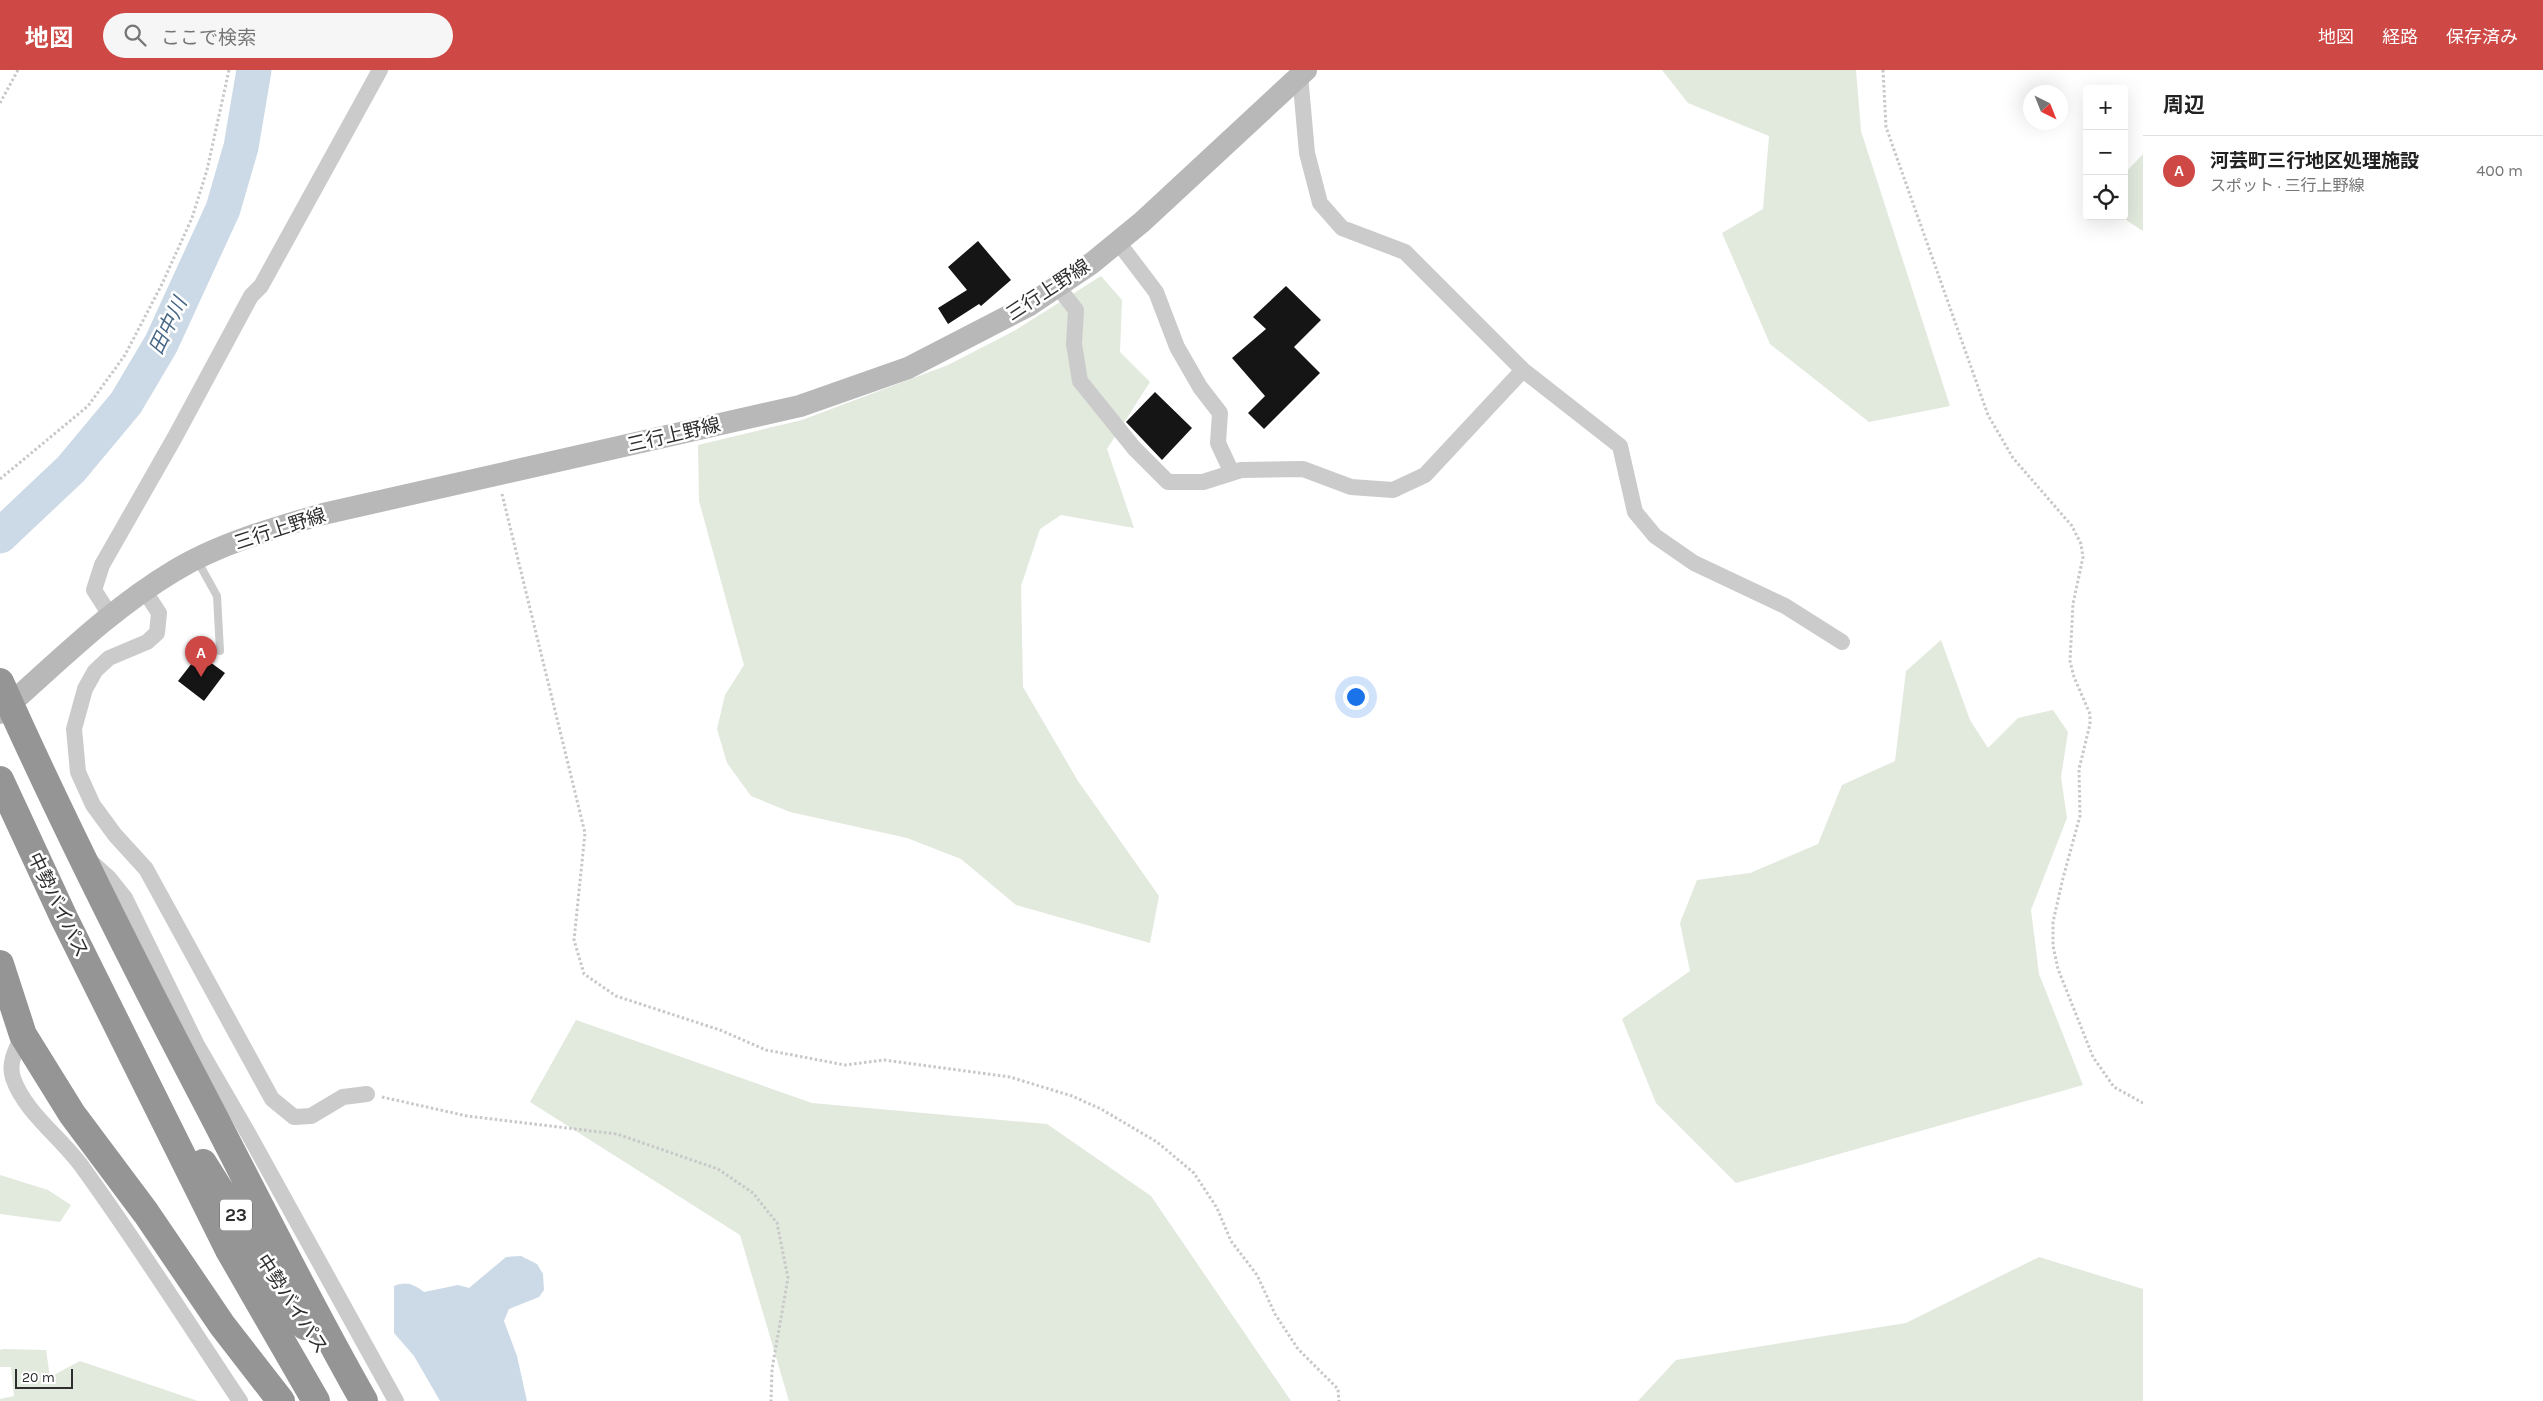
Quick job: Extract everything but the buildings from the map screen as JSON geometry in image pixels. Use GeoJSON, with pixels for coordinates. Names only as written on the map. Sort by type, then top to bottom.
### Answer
{"type":"FeatureCollection","features":[{"type":"Feature","properties":{"kind":"highway"},"geometry":{"type":"LineString","coordinates":[[3,700],[286,1258],[364,1401]]}},
{"type":"Feature","properties":{"kind":"highway","name":"中勢バイパス"},"geometry":{"type":"LineString","coordinates":[[0,780],[17,820],[228,1250],[316,1401]]}},
{"type":"Feature","properties":{"kind":"highway"},"geometry":{"type":"LineString","coordinates":[[0,964],[23,1035],[72,1114],[146,1213],[222,1324],[281,1401]]}},
{"type":"Feature","properties":{"kind":"highway","name":"中勢バイパス"},"geometry":{"type":"LineString","coordinates":[[119,1028],[282,1292],[355,1401]]}},
{"type":"Feature","properties":{"kind":"main road","name":"三行上野線"},"geometry":{"type":"LineString","coordinates":[[3,700],[110,615],[176,569],[270,529],[323,514],[498,476],[808,403],[908,368],[995,324],[1058,287],[1118,242],[1303,73]]}},
{"type":"Feature","properties":{"kind":"street"},"geometry":{"type":"LineString","coordinates":[[110,615],[94,590],[102,565],[175,437],[251,296],[261,286],[380,70]]}},
{"type":"Feature","properties":{"kind":"street"},"geometry":{"type":"LineString","coordinates":[[1303,73],[1307,153],[1320,204],[1342,228],[1373,242],[1405,252],[1524,370],[1620,446],[1635,512],[1655,536],[1694,563],[1785,606],[1842,642]]}},
{"type":"Feature","properties":{"kind":"street"},"geometry":{"type":"LineString","coordinates":[[1118,242],[1156,292],[1177,348],[1200,387],[1220,412],[1218,443],[1232,473]]}},
{"type":"Feature","properties":{"kind":"street"},"geometry":{"type":"LineString","coordinates":[[1058,287],[1076,310],[1074,344],[1080,381],[1134,448],[1168,482],[1203,482],[1241,470],[1303,469],[1351,487],[1393,490],[1425,475],[1524,370]]}},
{"type":"Feature","properties":{"kind":"street"},"geometry":{"type":"LineString","coordinates":[[144,590],[159,613],[157,633],[147,642],[109,658],[95,671],[85,689],[74,729],[78,772],[89,797],[115,835],[146,869],[272,1099],[294,1118],[311,1116],[343,1097],[367,1094]]}},
{"type":"Feature","properties":{"kind":"street"},"geometry":{"type":"LineString","coordinates":[[79,851],[109,878],[125,898],[197,1045],[248,1133],[396,1401]]}},
{"type":"Feature","properties":{"kind":"street"},"geometry":{"type":"LineString","coordinates":[[23,1035],[12,1057],[12,1077],[25,1101],[82,1166],[150,1264],[240,1401]]}},
{"type":"Feature","properties":{"kind":"lane"},"geometry":{"type":"LineString","coordinates":[[197,560],[217,596],[220,651]]}},
{"type":"Feature","properties":{"kind":"path"},"geometry":{"type":"LineString","coordinates":[[0,103],[18,70]]}},
{"type":"Feature","properties":{"kind":"path"},"geometry":{"type":"LineString","coordinates":[[0,479],[88,406],[125,354],[162,284],[192,218],[207,170],[229,70]]}},
{"type":"Feature","properties":{"kind":"path"},"geometry":{"type":"LineString","coordinates":[[1884,70],[1886,127],[1988,415],[2013,458],[2072,526],[2081,544],[2083,557],[2073,604],[2070,661],[2074,677],[2090,714],[2090,724],[2079,769],[2080,816],[2055,913],[2053,946],[2058,969],[2093,1057],[2114,1087],[2143,1103]]}},
{"type":"Feature","properties":{"kind":"path"},"geometry":{"type":"LineString","coordinates":[[498,476],[585,833],[574,940],[584,974],[616,996],[720,1030],[766,1050],[844,1065],[884,1060],[1010,1077],[1072,1096],[1101,1109],[1157,1142],[1194,1173],[1217,1208],[1231,1241],[1257,1275],[1275,1314],[1298,1349],[1338,1388],[1339,1401]]}},
{"type":"Feature","properties":{"kind":"path"},"geometry":{"type":"LineString","coordinates":[[367,1094],[467,1116],[617,1134],[718,1169],[754,1193],[777,1224],[788,1278],[772,1369],[771,1401]]}},
{"type":"Feature","properties":{"kind":"shaded area"},"geometry":{"type":"Polygon","coordinates":[[[1662,70],[1856,70],[1861,131],[1950,406],[1869,422],[1770,344],[1722,233],[1763,209],[1769,136],[1688,103],[1662,70]]]}},
{"type":"Feature","properties":{"kind":"shaded area"},"geometry":{"type":"Polygon","coordinates":[[[2143,154],[2143,231],[2126,220],[2128,220],[2128,170],[2143,154]]]}},
{"type":"Feature","properties":{"kind":"shaded area"},"geometry":{"type":"Polygon","coordinates":[[[1101,276],[1122,300],[1120,352],[1150,382],[1107,449],[1134,528],[1061,515],[1040,529],[1021,586],[1023,687],[1078,781],[1159,896],[1150,943],[1016,905],[961,859],[907,838],[790,812],[751,796],[727,763],[717,729],[725,695],[744,665],[699,501],[698,445],[802,420],[948,365],[1014,331],[1101,276]]]}},
{"type":"Feature","properties":{"kind":"shaded area"},"geometry":{"type":"Polygon","coordinates":[[[1941,640],[1970,720],[1988,748],[2018,718],[2053,710],[2068,732],[2061,777],[2067,818],[2031,910],[2039,974],[2083,1085],[1736,1183],[1656,1103],[1622,1019],[1690,971],[1680,923],[1697,880],[1750,873],[1818,844],[1842,785],[1895,761],[1906,671],[1941,640]]]}},
{"type":"Feature","properties":{"kind":"shaded area"},"geometry":{"type":"Polygon","coordinates":[[[576,1020],[812,1103],[1047,1124],[1151,1196],[1291,1401],[789,1401],[740,1235],[530,1102],[576,1020]]]}},
{"type":"Feature","properties":{"kind":"shaded area"},"geometry":{"type":"Polygon","coordinates":[[[0,1175],[48,1190],[71,1205],[60,1222],[0,1214],[0,1175]]]}},
{"type":"Feature","properties":{"kind":"shaded area"},"geometry":{"type":"Polygon","coordinates":[[[2039,1257],[2143,1289],[2143,1401],[1638,1401],[1676,1360],[1906,1323],[2039,1257]]]}},
{"type":"Feature","properties":{"kind":"shaded area"},"geometry":{"type":"Polygon","coordinates":[[[0,1350],[46,1350],[50,1377],[80,1361],[198,1401],[0,1401],[0,1399],[14,1396],[11,1367],[0,1367],[0,1350]]]}},
{"type":"Feature","properties":{"kind":"water"},"geometry":{"type":"Polygon","coordinates":[[[521,1256],[537,1264],[543,1274],[544,1290],[539,1297],[509,1309],[504,1321],[517,1356],[527,1401],[440,1401],[414,1356],[394,1333],[394,1286],[410,1284],[424,1292],[458,1285],[469,1288],[506,1257],[521,1256]]]}},
{"type":"Feature","properties":{"kind":"waterway","name":"田中川"},"geometry":{"type":"LineString","coordinates":[[0,536],[71,469],[126,403],[161,344],[223,209],[241,147],[254,70]]}},
{"type":"Feature","properties":{"kind":"place","name":"河芸町三行地区処理施設"},"geometry":{"type":"Point","coordinates":[201,677]}}]}
